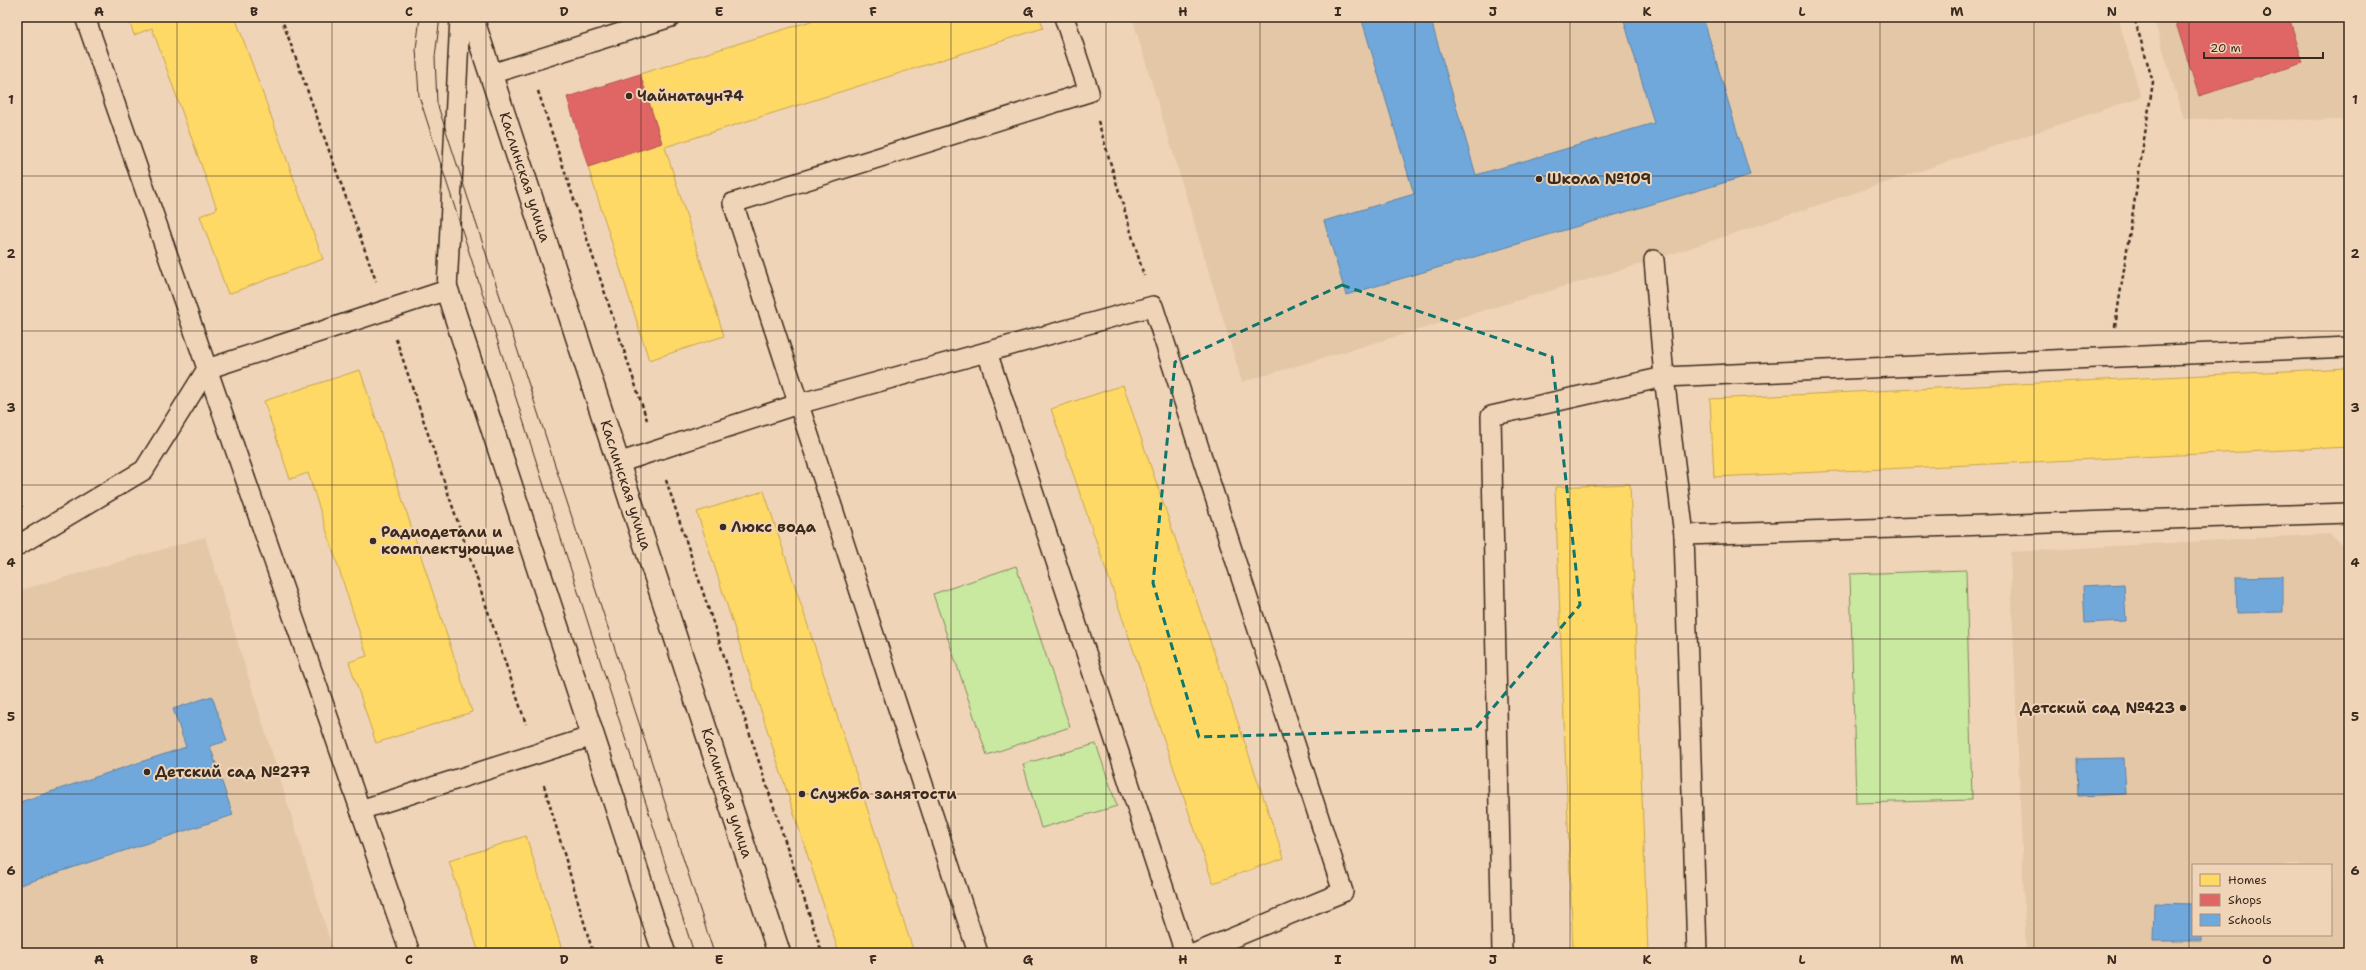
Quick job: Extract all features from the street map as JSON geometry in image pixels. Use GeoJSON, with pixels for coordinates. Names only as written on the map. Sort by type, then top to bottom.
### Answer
{"type":"FeatureCollection","features":[{"type":"Feature","properties":{"kind":"main road","name":"Каслинская улица"},"geometry":{"type":"LineString","coordinates":[[472,17],[779,953]]}},
{"type":"Feature","properties":{"kind":"main road"},"geometry":{"type":"LineString","coordinates":[[447,290],[664,953]]}},
{"type":"Feature","properties":{"kind":"lane"},"geometry":{"type":"LineString","coordinates":[[85,17],[410,953]]}},
{"type":"Feature","properties":{"kind":"lane"},"geometry":{"type":"LineString","coordinates":[[17,546],[144,470],[207,369],[447,290],[460,17]]}},
{"type":"Feature","properties":{"kind":"lane"},"geometry":{"type":"LineString","coordinates":[[491,74],[671,17]]}},
{"type":"Feature","properties":{"kind":"lane"},"geometry":{"type":"LineString","coordinates":[[978,953],[733,203],[1089,92],[1064,17]]}},
{"type":"Feature","properties":{"kind":"lane"},"geometry":{"type":"LineString","coordinates":[[1654,260],[1664,377],[1684,535],[1697,953]]}},
{"type":"Feature","properties":{"kind":"lane"},"geometry":{"type":"LineString","coordinates":[[618,463],[798,404],[1153,306],[1343,892],[1196,953]]}},
{"type":"Feature","properties":{"kind":"lane"},"geometry":{"type":"LineString","coordinates":[[1502,953],[1491,416],[1664,377],[2349,347]]}},
{"type":"Feature","properties":{"kind":"lane"},"geometry":{"type":"LineString","coordinates":[[987,352],[1186,953]]}},
{"type":"Feature","properties":{"kind":"lane"},"geometry":{"type":"LineString","coordinates":[[1684,535],[2349,513]]}},
{"type":"Feature","properties":{"kind":"lane"},"geometry":{"type":"LineString","coordinates":[[360,810],[593,736]]}},
{"type":"Feature","properties":{"kind":"path"},"geometry":{"type":"LineString","coordinates":[[281,17],[386,310],[535,754],[593,953]]}},
{"type":"Feature","properties":{"kind":"path"},"geometry":{"type":"LineString","coordinates":[[2110,357],[2153,82],[2134,17]]}},
{"type":"Feature","properties":{"kind":"path"},"geometry":{"type":"LineString","coordinates":[[528,62],[822,953]]}},
{"type":"Feature","properties":{"kind":"path"},"geometry":{"type":"LineString","coordinates":[[1089,92],[1153,306]]}},
{"type":"Feature","properties":{"kind":"highlighted area"},"geometry":{"type":"Polygon","coordinates":[[[1342,285],[1552,357],[1580,605],[1475,729],[1199,737],[1153,583],[1175,362],[1342,285]]]}},
{"type":"Feature","properties":{"kind":"shaded area","name":"Школа №109"},"geometry":{"type":"Polygon","coordinates":[[[1132,17],[2118,17],[2141,97],[1654,260],[1242,382],[1132,17]]]}},
{"type":"Feature","properties":{"kind":"shaded area"},"geometry":{"type":"Polygon","coordinates":[[[2153,17],[2349,17],[2349,120],[2184,119],[2153,17]]]}},
{"type":"Feature","properties":{"kind":"shaded area","name":"Детский сад №423"},"geometry":{"type":"Polygon","coordinates":[[[2329,534],[2349,549],[2349,953],[2026,953],[2010,552],[2329,534]]]}},
{"type":"Feature","properties":{"kind":"shaded area","name":"Детский сад №277"},"geometry":{"type":"Polygon","coordinates":[[[205,537],[334,953],[17,953],[17,591],[205,537]]]}},
{"type":"Feature","properties":{"kind":"green space"},"geometry":{"type":"Polygon","coordinates":[[[1016,566],[1070,727],[987,755],[933,594],[1016,566]]]}},
{"type":"Feature","properties":{"kind":"green space"},"geometry":{"type":"Polygon","coordinates":[[[1966,570],[1972,800],[1856,803],[1850,574],[1966,570]]]}},
{"type":"Feature","properties":{"kind":"green space"},"geometry":{"type":"Polygon","coordinates":[[[1096,744],[1117,806],[1041,828],[1023,764],[1096,744]]]}},
{"type":"Feature","properties":{"kind":"building: Homes"},"geometry":{"type":"Polygon","coordinates":[[[128,17],[235,17],[323,259],[228,294],[200,216],[217,209],[152,28],[134,35],[128,17]]]}},
{"type":"Feature","properties":{"kind":"building: Homes"},"geometry":{"type":"Polygon","coordinates":[[[824,17],[1040,17],[1043,28],[665,147],[724,336],[649,360],[588,167],[662,143],[640,74],[824,17]]]}},
{"type":"Feature","properties":{"kind":"building: Homes"},"geometry":{"type":"Polygon","coordinates":[[[2349,368],[2349,447],[1714,477],[1710,399],[2349,368]]]}},
{"type":"Feature","properties":{"kind":"building: Homes"},"geometry":{"type":"Polygon","coordinates":[[[360,370],[472,712],[376,743],[349,662],[367,656],[308,473],[290,479],[264,401],[360,370]]]}},
{"type":"Feature","properties":{"kind":"building: Homes"},"geometry":{"type":"Polygon","coordinates":[[[1123,385],[1284,858],[1213,883],[1051,409],[1123,385]]]}},
{"type":"Feature","properties":{"kind":"building: Homes"},"geometry":{"type":"Polygon","coordinates":[[[1630,484],[1648,953],[1573,953],[1555,487],[1630,484]]]}},
{"type":"Feature","properties":{"kind":"building: Homes"},"geometry":{"type":"Polygon","coordinates":[[[764,491],[914,953],[839,953],[697,512],[764,491]]]}},
{"type":"Feature","properties":{"kind":"building: Homes"},"geometry":{"type":"Polygon","coordinates":[[[526,836],[563,953],[479,953],[449,861],[526,836]]]}},
{"type":"Feature","properties":{"kind":"building: Shops"},"geometry":{"type":"Polygon","coordinates":[[[2174,17],[2289,17],[2303,63],[2199,96],[2174,17]]]}},
{"type":"Feature","properties":{"kind":"building: Shops"},"geometry":{"type":"Polygon","coordinates":[[[640,74],[662,143],[588,167],[567,97],[640,74]]]}},
{"type":"Feature","properties":{"kind":"building: Schools"},"geometry":{"type":"Polygon","coordinates":[[[1361,17],[1430,17],[1476,175],[1654,123],[1623,17],[1703,17],[1750,175],[1346,295],[1324,221],[1414,194],[1361,17]]]}},
{"type":"Feature","properties":{"kind":"building: Schools"},"geometry":{"type":"Polygon","coordinates":[[[2283,576],[2283,612],[2237,613],[2236,577],[2283,576]]]}},
{"type":"Feature","properties":{"kind":"building: Schools"},"geometry":{"type":"Polygon","coordinates":[[[2124,584],[2126,621],[2085,623],[2083,586],[2124,584]]]}},
{"type":"Feature","properties":{"kind":"building: Schools"},"geometry":{"type":"Polygon","coordinates":[[[17,677],[21,689],[17,690],[17,677]]]}},
{"type":"Feature","properties":{"kind":"building: Schools"},"geometry":{"type":"Polygon","coordinates":[[[212,696],[227,741],[210,746],[233,815],[17,886],[17,803],[186,747],[173,709],[212,696]]]}},
{"type":"Feature","properties":{"kind":"building: Schools"},"geometry":{"type":"Polygon","coordinates":[[[2124,758],[2126,794],[2078,796],[2077,759],[2124,758]]]}},
{"type":"Feature","properties":{"kind":"building: Schools"},"geometry":{"type":"Polygon","coordinates":[[[2154,903],[2192,904],[2192,936],[2201,936],[2201,941],[2153,941],[2154,903]]]}},
{"type":"Feature","properties":{"kind":"tram line"},"geometry":{"type":"LineString","coordinates":[[420,17],[416,49],[419,96],[694,953]]}},
{"type":"Feature","properties":{"kind":"tram line"},"geometry":{"type":"LineString","coordinates":[[440,17],[435,57],[437,103],[714,953]]}},
{"type":"Feature","properties":{"kind":"place","name":"Чайнатаун74"},"geometry":{"type":"Point","coordinates":[629,96]}},
{"type":"Feature","properties":{"kind":"place","name":"Школа №109"},"geometry":{"type":"Point","coordinates":[1539,179]}},
{"type":"Feature","properties":{"kind":"place","name":"Люкс вода"},"geometry":{"type":"Point","coordinates":[723,527]}},
{"type":"Feature","properties":{"kind":"place","name":"Радиодетали и комплектующие"},"geometry":{"type":"Point","coordinates":[373,541]}},
{"type":"Feature","properties":{"kind":"place","name":"Детский сад №423"},"geometry":{"type":"Point","coordinates":[2183,708]}},
{"type":"Feature","properties":{"kind":"place","name":"Детский сад №277"},"geometry":{"type":"Point","coordinates":[147,772]}},
{"type":"Feature","properties":{"kind":"place","name":"Служба занятости"},"geometry":{"type":"Point","coordinates":[802,794]}}]}
